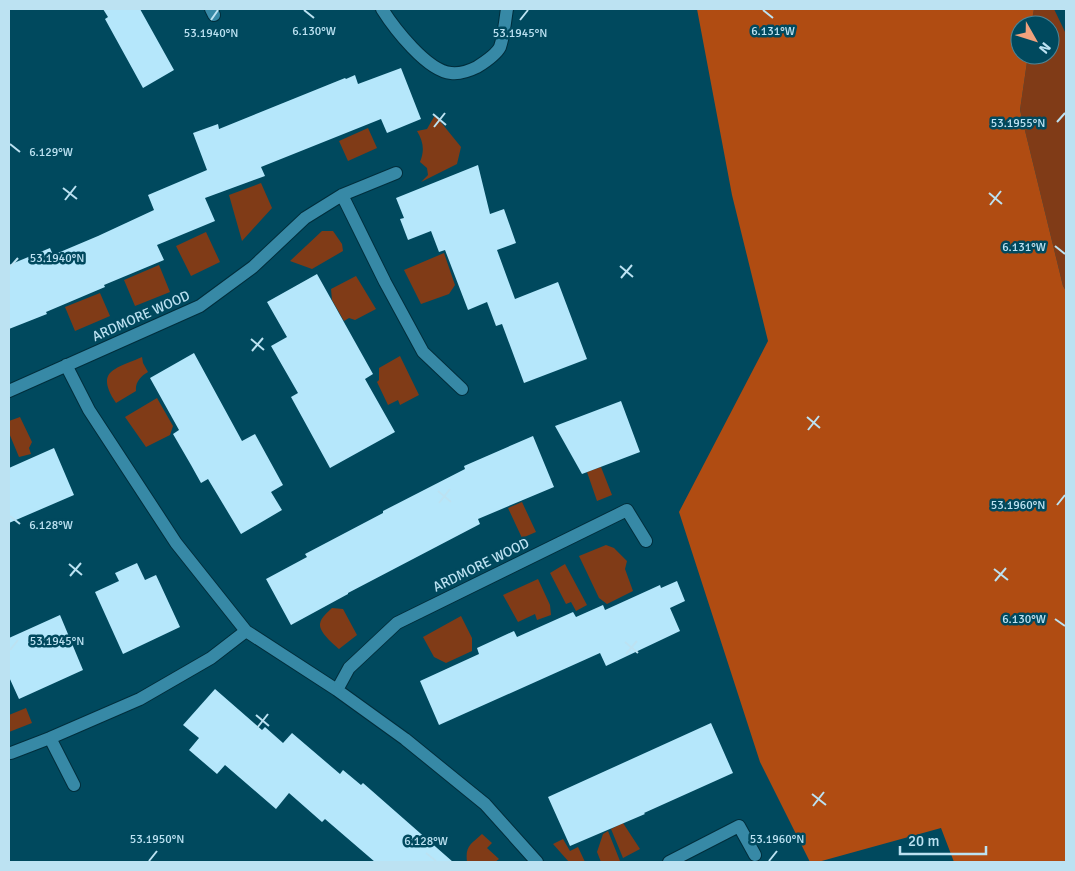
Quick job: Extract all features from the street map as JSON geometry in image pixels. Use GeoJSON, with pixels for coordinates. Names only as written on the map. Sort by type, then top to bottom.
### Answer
{"type":"FeatureCollection","features":[{"type":"Feature","properties":{"kind":"street"},"geometry":{"type":"LineString","coordinates":[[382,9],[393,26],[415,51],[438,69],[450,73],[464,72],[475,68],[488,60],[499,48],[507,9]]}},
{"type":"Feature","properties":{"kind":"street","name":"ARDMORE WOOD"},"geometry":{"type":"LineString","coordinates":[[9,390],[200,306],[253,267],[305,218],[342,195],[396,172]]}},
{"type":"Feature","properties":{"kind":"street"},"geometry":{"type":"LineString","coordinates":[[342,195],[385,282],[423,352],[462,389]]}},
{"type":"Feature","properties":{"kind":"street"},"geometry":{"type":"LineString","coordinates":[[66,366],[88,410],[176,543],[246,631],[337,690],[405,739],[485,804],[537,862]]}},
{"type":"Feature","properties":{"kind":"street","name":"ARDMORE WOOD"},"geometry":{"type":"LineString","coordinates":[[337,690],[349,668],[397,623],[627,510],[646,540]]}},
{"type":"Feature","properties":{"kind":"street"},"geometry":{"type":"LineString","coordinates":[[11,753],[140,699],[211,658],[246,631]]}},
{"type":"Feature","properties":{"kind":"street"},"geometry":{"type":"LineString","coordinates":[[50,738],[74,785]]}},
{"type":"Feature","properties":{"kind":"street"},"geometry":{"type":"LineString","coordinates":[[669,862],[739,826],[755,855]]}},
{"type":"Feature","properties":{"kind":"shaded area"},"geometry":{"type":"Polygon","coordinates":[[[697,9],[1034,9],[1033,15],[1010,15],[1010,65],[1027,65],[1020,110],[1063,286],[1066,291],[1066,862],[954,862],[941,828],[818,862],[810,862],[760,762],[679,512],[768,341],[732,195],[697,9]]]}},
{"type":"Feature","properties":{"kind":"shaded area"},"geometry":{"type":"Polygon","coordinates":[[[1034,9],[1054,9],[1057,15],[1033,15],[1034,9]]]}},
{"type":"Feature","properties":{"kind":"shaded area"},"geometry":{"type":"Polygon","coordinates":[[[1060,22],[1066,34],[1066,291],[1063,286],[1020,110],[1027,65],[1060,65],[1060,22]]]}},
{"type":"Feature","properties":{"kind":"shaded area"},"geometry":{"type":"Polygon","coordinates":[[[435,115],[461,147],[457,164],[421,182],[428,175],[427,168],[420,162],[423,146],[417,131],[427,129],[435,115]]]}},
{"type":"Feature","properties":{"kind":"shaded area"},"geometry":{"type":"Polygon","coordinates":[[[368,128],[377,148],[348,161],[339,141],[368,128]]]}},
{"type":"Feature","properties":{"kind":"shaded area"},"geometry":{"type":"Polygon","coordinates":[[[261,183],[272,208],[242,241],[229,195],[261,183]]]}},
{"type":"Feature","properties":{"kind":"shaded area"},"geometry":{"type":"Polygon","coordinates":[[[322,231],[333,231],[342,244],[343,251],[312,269],[290,261],[322,231]]]}},
{"type":"Feature","properties":{"kind":"shaded area"},"geometry":{"type":"Polygon","coordinates":[[[206,232],[220,262],[191,276],[176,246],[206,232]]]}},
{"type":"Feature","properties":{"kind":"shaded area"},"geometry":{"type":"Polygon","coordinates":[[[444,253],[455,285],[449,294],[421,304],[404,270],[444,253]]]}},
{"type":"Feature","properties":{"kind":"shaded area"},"geometry":{"type":"Polygon","coordinates":[[[159,265],[170,292],[135,306],[124,280],[159,265]]]}},
{"type":"Feature","properties":{"kind":"shaded area"},"geometry":{"type":"Polygon","coordinates":[[[356,276],[376,309],[355,320],[349,318],[344,321],[332,300],[331,289],[356,276]]]}},
{"type":"Feature","properties":{"kind":"shaded area"},"geometry":{"type":"Polygon","coordinates":[[[100,293],[110,316],[75,331],[65,307],[100,293]]]}},
{"type":"Feature","properties":{"kind":"shaded area"},"geometry":{"type":"Polygon","coordinates":[[[400,356],[419,395],[400,405],[398,400],[388,405],[377,382],[379,380],[379,368],[400,356]]]}},
{"type":"Feature","properties":{"kind":"shaded area"},"geometry":{"type":"Polygon","coordinates":[[[142,357],[148,372],[139,380],[136,385],[136,391],[116,403],[107,384],[108,377],[117,368],[142,357]]]}},
{"type":"Feature","properties":{"kind":"shaded area"},"geometry":{"type":"Polygon","coordinates":[[[157,398],[173,426],[170,435],[146,447],[125,417],[157,398]]]}},
{"type":"Feature","properties":{"kind":"shaded area"},"geometry":{"type":"Polygon","coordinates":[[[20,417],[32,442],[29,448],[31,454],[19,457],[9,433],[9,421],[20,417]]]}},
{"type":"Feature","properties":{"kind":"shaded area"},"geometry":{"type":"Polygon","coordinates":[[[601,467],[612,495],[597,501],[587,472],[601,467]]]}},
{"type":"Feature","properties":{"kind":"shaded area"},"geometry":{"type":"Polygon","coordinates":[[[522,502],[536,532],[522,538],[508,508],[522,502]]]}},
{"type":"Feature","properties":{"kind":"shaded area"},"geometry":{"type":"Polygon","coordinates":[[[606,545],[614,548],[627,561],[625,569],[633,591],[607,604],[599,598],[579,556],[606,545]]]}},
{"type":"Feature","properties":{"kind":"shaded area"},"geometry":{"type":"Polygon","coordinates":[[[565,564],[587,605],[576,611],[571,602],[566,604],[550,573],[565,564]]]}},
{"type":"Feature","properties":{"kind":"shaded area"},"geometry":{"type":"Polygon","coordinates":[[[538,579],[550,605],[551,615],[537,620],[535,614],[518,622],[503,595],[538,579]]]}},
{"type":"Feature","properties":{"kind":"shaded area"},"geometry":{"type":"Polygon","coordinates":[[[332,608],[343,609],[357,635],[339,649],[327,638],[320,627],[322,619],[332,608]]]}},
{"type":"Feature","properties":{"kind":"shaded area"},"geometry":{"type":"Polygon","coordinates":[[[461,616],[472,638],[472,651],[446,663],[434,657],[423,637],[461,616]]]}},
{"type":"Feature","properties":{"kind":"shaded area"},"geometry":{"type":"Polygon","coordinates":[[[26,708],[32,723],[9,732],[9,715],[26,708]]]}},
{"type":"Feature","properties":{"kind":"shaded area"},"geometry":{"type":"Polygon","coordinates":[[[623,823],[640,849],[623,858],[611,829],[623,823]]]}},
{"type":"Feature","properties":{"kind":"shaded area"},"geometry":{"type":"Polygon","coordinates":[[[608,831],[620,861],[618,862],[601,862],[597,852],[603,834],[608,831]]]}},
{"type":"Feature","properties":{"kind":"shaded area"},"geometry":{"type":"Polygon","coordinates":[[[482,834],[492,843],[487,848],[499,859],[495,862],[467,862],[468,849],[482,834]]]}},
{"type":"Feature","properties":{"kind":"shaded area"},"geometry":{"type":"Polygon","coordinates":[[[563,839],[570,851],[578,847],[585,862],[569,862],[553,844],[563,839]]]}},
{"type":"Feature","properties":{"kind":"building"},"geometry":{"type":"Polygon","coordinates":[[[103,9],[140,9],[174,70],[143,88],[105,19],[108,17],[103,9]]]}},
{"type":"Feature","properties":{"kind":"building"},"geometry":{"type":"Polygon","coordinates":[[[401,68],[421,119],[387,133],[381,119],[261,167],[265,176],[205,198],[215,221],[157,245],[164,260],[104,285],[105,287],[46,312],[47,314],[9,329],[9,265],[50,248],[53,255],[154,210],[148,195],[207,170],[193,133],[218,124],[219,129],[345,78],[355,75],[358,84],[401,68]]]}},
{"type":"Feature","properties":{"kind":"building"},"geometry":{"type":"Polygon","coordinates":[[[478,165],[490,214],[504,209],[516,243],[497,250],[515,299],[558,282],[587,359],[524,383],[502,324],[496,326],[487,302],[468,310],[445,250],[439,252],[431,231],[408,240],[400,219],[404,218],[396,198],[478,165]]]}},
{"type":"Feature","properties":{"kind":"building"},"geometry":{"type":"Polygon","coordinates":[[[317,274],[373,374],[365,379],[395,432],[330,468],[291,397],[298,393],[271,346],[287,337],[267,302],[317,274]]]}},
{"type":"Feature","properties":{"kind":"building"},"geometry":{"type":"Polygon","coordinates":[[[194,353],[242,441],[255,434],[283,485],[271,492],[282,510],[241,534],[208,479],[201,483],[173,434],[179,430],[150,378],[194,353]]]}},
{"type":"Feature","properties":{"kind":"building"},"geometry":{"type":"Polygon","coordinates":[[[621,401],[640,452],[582,474],[555,426],[621,401]]]}},
{"type":"Feature","properties":{"kind":"building"},"geometry":{"type":"Polygon","coordinates":[[[533,436],[554,487],[478,519],[480,524],[291,625],[266,579],[307,557],[305,554],[465,469],[464,466],[533,436]]]}},
{"type":"Feature","properties":{"kind":"building"},"geometry":{"type":"Polygon","coordinates":[[[54,448],[74,495],[9,523],[9,468],[54,448]]]}},
{"type":"Feature","properties":{"kind":"building"},"geometry":{"type":"Polygon","coordinates":[[[137,563],[145,580],[156,575],[180,627],[123,654],[95,592],[119,581],[115,573],[137,563]]]}},
{"type":"Feature","properties":{"kind":"building"},"geometry":{"type":"Polygon","coordinates":[[[677,581],[685,601],[670,608],[680,631],[606,666],[600,653],[439,725],[420,681],[479,654],[477,648],[514,631],[517,637],[573,612],[576,617],[603,605],[605,610],[660,585],[661,588],[677,581]]]}},
{"type":"Feature","properties":{"kind":"building"},"geometry":{"type":"Polygon","coordinates":[[[60,615],[83,670],[19,699],[9,677],[9,638],[60,615]]]}},
{"type":"Feature","properties":{"kind":"building"},"geometry":{"type":"Polygon","coordinates":[[[215,689],[262,730],[265,727],[283,743],[292,733],[340,774],[343,770],[361,785],[363,783],[453,862],[375,862],[325,819],[322,822],[289,793],[276,809],[225,765],[217,774],[189,750],[199,738],[183,725],[215,689]]]}},
{"type":"Feature","properties":{"kind":"building"},"geometry":{"type":"Polygon","coordinates":[[[711,723],[733,773],[570,846],[548,797],[711,723]]]}}]}
